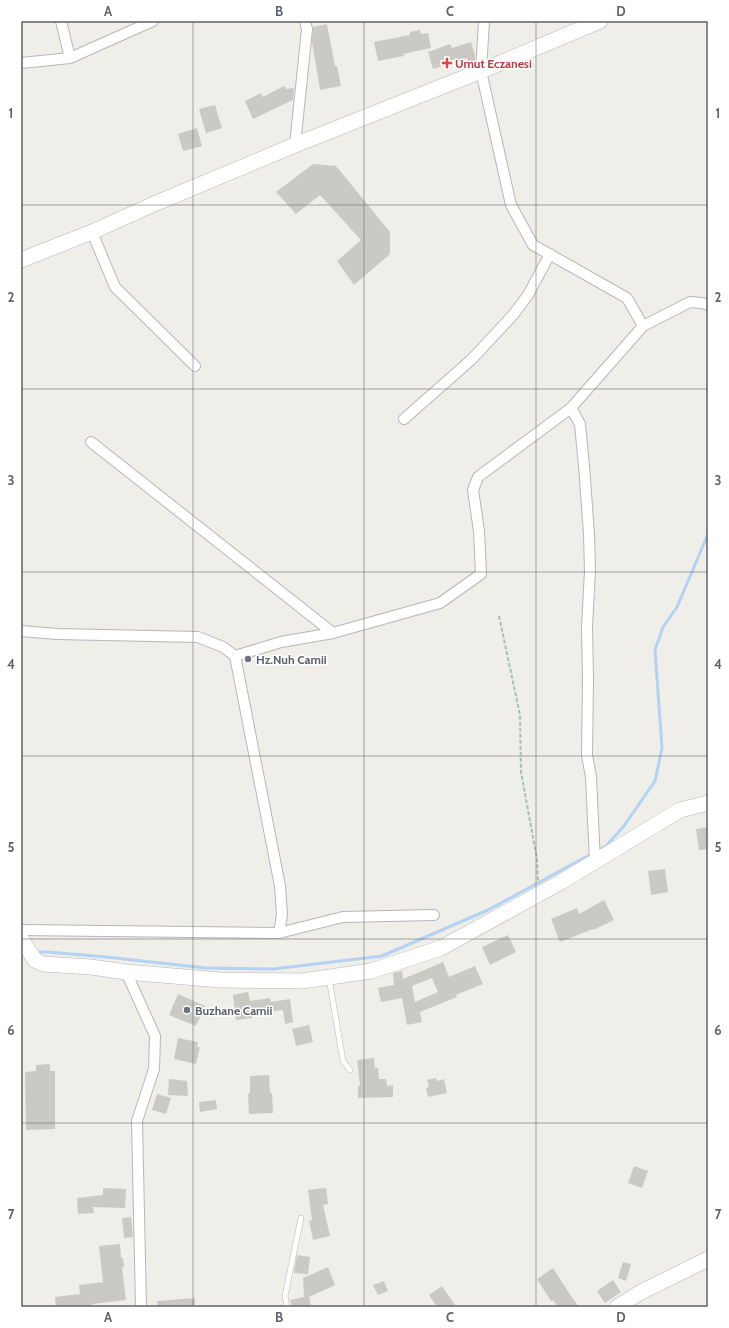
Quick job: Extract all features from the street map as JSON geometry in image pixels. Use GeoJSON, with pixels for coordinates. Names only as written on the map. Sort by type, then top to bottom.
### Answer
{"type":"FeatureCollection","features":[{"type":"Feature","properties":{"kind":"street"},"geometry":{"type":"LineString","coordinates":[[61,21],[70,58]]}},
{"type":"Feature","properties":{"kind":"street"},"geometry":{"type":"LineString","coordinates":[[21,63],[70,58],[153,21]]}},
{"type":"Feature","properties":{"kind":"street"},"geometry":{"type":"LineString","coordinates":[[294,145],[307,29],[305,21]]}},
{"type":"Feature","properties":{"kind":"street"},"geometry":{"type":"LineString","coordinates":[[484,21],[481,71],[511,205],[533,245],[627,298],[643,326]]}},
{"type":"Feature","properties":{"kind":"street"},"geometry":{"type":"LineString","coordinates":[[21,260],[92,232],[294,145],[481,71],[600,21]]}},
{"type":"Feature","properties":{"kind":"street"},"geometry":{"type":"LineString","coordinates":[[92,232],[116,287],[195,366]]}},
{"type":"Feature","properties":{"kind":"street"},"geometry":{"type":"LineString","coordinates":[[404,419],[472,359],[514,315],[528,295],[550,254]]}},
{"type":"Feature","properties":{"kind":"street"},"geometry":{"type":"LineString","coordinates":[[235,656],[280,642],[333,633],[440,603],[481,574],[479,531],[473,490],[478,477],[572,408],[643,326],[690,302],[708,305]]}},
{"type":"Feature","properties":{"kind":"street"},"geometry":{"type":"LineString","coordinates":[[572,408],[580,424],[590,571],[587,627],[587,755],[591,777],[595,862]]}},
{"type":"Feature","properties":{"kind":"street"},"geometry":{"type":"LineString","coordinates":[[91,442],[333,633]]}},
{"type":"Feature","properties":{"kind":"street"},"geometry":{"type":"LineString","coordinates":[[21,631],[57,634],[198,637],[223,647],[235,656],[280,886],[282,915],[279,933]]}},
{"type":"Feature","properties":{"kind":"street"},"geometry":{"type":"LineString","coordinates":[[23,942],[35,960],[43,964],[91,967],[126,972],[220,980],[302,980],[371,971],[441,948],[562,882],[680,810],[708,803]]}},
{"type":"Feature","properties":{"kind":"street"},"geometry":{"type":"LineString","coordinates":[[21,930],[279,933],[343,917],[434,915]]}},
{"type":"Feature","properties":{"kind":"street"},"geometry":{"type":"LineString","coordinates":[[126,972],[155,1036],[154,1069],[137,1121],[141,1307]]}},
{"type":"Feature","properties":{"kind":"street"},"geometry":{"type":"LineString","coordinates":[[617,1307],[641,1292],[708,1259]]}},
{"type":"Feature","properties":{"kind":"lane"},"geometry":{"type":"LineString","coordinates":[[329,977],[343,1061],[350,1070]]}},
{"type":"Feature","properties":{"kind":"lane"},"geometry":{"type":"LineString","coordinates":[[287,1307],[285,1296],[301,1218]]}},
{"type":"Feature","properties":{"kind":"path"},"geometry":{"type":"LineString","coordinates":[[499,616],[520,714],[521,772],[537,859],[538,874]]}},
{"type":"Feature","properties":{"kind":"building"},"geometry":{"type":"Polygon","coordinates":[[[327,24],[335,66],[337,66],[341,86],[320,90],[312,42],[313,27],[327,24]]]}},
{"type":"Feature","properties":{"kind":"building"},"geometry":{"type":"Polygon","coordinates":[[[420,30],[421,34],[428,33],[431,48],[403,54],[404,56],[378,61],[374,42],[410,35],[410,32],[420,30]]]}},
{"type":"Feature","properties":{"kind":"building"},"geometry":{"type":"Polygon","coordinates":[[[471,42],[475,55],[475,63],[469,65],[467,58],[433,69],[428,52],[450,44],[452,48],[471,42]]]}},
{"type":"Feature","properties":{"kind":"building"},"geometry":{"type":"Polygon","coordinates":[[[284,86],[286,89],[294,88],[293,100],[253,119],[245,101],[261,93],[263,97],[284,86]]]}},
{"type":"Feature","properties":{"kind":"building"},"geometry":{"type":"Polygon","coordinates":[[[215,105],[222,128],[206,133],[199,109],[215,105]]]}},
{"type":"Feature","properties":{"kind":"building"},"geometry":{"type":"Polygon","coordinates":[[[197,128],[202,146],[183,151],[178,134],[197,128]]]}},
{"type":"Feature","properties":{"kind":"building"},"geometry":{"type":"Polygon","coordinates":[[[313,164],[336,166],[390,232],[390,254],[354,285],[337,261],[361,240],[320,195],[296,214],[276,192],[313,164]]]}},
{"type":"Feature","properties":{"kind":"building"},"geometry":{"type":"Polygon","coordinates":[[[708,827],[708,849],[699,850],[696,829],[708,827]]]}},
{"type":"Feature","properties":{"kind":"building"},"geometry":{"type":"Polygon","coordinates":[[[665,869],[668,892],[651,895],[648,871],[665,869]]]}},
{"type":"Feature","properties":{"kind":"building"},"geometry":{"type":"Polygon","coordinates":[[[604,900],[614,920],[593,930],[560,942],[551,919],[577,908],[579,914],[604,900]]]}},
{"type":"Feature","properties":{"kind":"building"},"geometry":{"type":"Polygon","coordinates":[[[508,935],[516,952],[490,965],[482,947],[508,935]]]}},
{"type":"Feature","properties":{"kind":"building"},"geometry":{"type":"Polygon","coordinates":[[[443,962],[449,977],[475,966],[483,984],[456,995],[457,997],[420,1012],[422,1022],[407,1025],[402,998],[381,1002],[378,988],[394,985],[393,973],[402,971],[403,979],[443,962]],[[432,978],[412,986],[415,1002],[438,992],[432,978]]]}},
{"type":"Feature","properties":{"kind":"building"},"geometry":{"type":"Polygon","coordinates":[[[248,992],[250,1001],[270,998],[271,1002],[290,999],[293,1022],[285,1024],[283,1010],[252,1014],[252,1018],[236,1020],[233,995],[248,992]]]}},
{"type":"Feature","properties":{"kind":"building","name":"Buzhane Camii"},"geometry":{"type":"Polygon","coordinates":[[[178,994],[205,1006],[196,1026],[169,1015],[178,994]]]}},
{"type":"Feature","properties":{"kind":"building"},"geometry":{"type":"Polygon","coordinates":[[[309,1025],[313,1042],[296,1046],[292,1029],[309,1025]]]}},
{"type":"Feature","properties":{"kind":"building"},"geometry":{"type":"Polygon","coordinates":[[[178,1038],[198,1042],[197,1047],[200,1047],[196,1064],[174,1059],[178,1038]]]}},
{"type":"Feature","properties":{"kind":"building"},"geometry":{"type":"Polygon","coordinates":[[[374,1058],[375,1068],[378,1068],[379,1079],[386,1079],[387,1086],[393,1085],[393,1097],[358,1098],[358,1086],[360,1086],[357,1060],[374,1058]]]}},
{"type":"Feature","properties":{"kind":"building"},"geometry":{"type":"Polygon","coordinates":[[[50,1064],[50,1071],[55,1071],[55,1129],[26,1130],[25,1072],[36,1071],[36,1065],[50,1064]]]}},
{"type":"Feature","properties":{"kind":"building"},"geometry":{"type":"Polygon","coordinates":[[[269,1075],[273,1113],[249,1114],[248,1094],[250,1094],[250,1076],[269,1075]]]}},
{"type":"Feature","properties":{"kind":"building"},"geometry":{"type":"Polygon","coordinates":[[[436,1078],[437,1081],[444,1079],[447,1093],[428,1097],[426,1088],[429,1087],[427,1080],[436,1078]]]}},
{"type":"Feature","properties":{"kind":"building"},"geometry":{"type":"Polygon","coordinates":[[[169,1079],[187,1081],[188,1096],[168,1095],[169,1079]]]}},
{"type":"Feature","properties":{"kind":"building"},"geometry":{"type":"Polygon","coordinates":[[[157,1094],[171,1098],[166,1114],[152,1110],[157,1094]]]}},
{"type":"Feature","properties":{"kind":"building"},"geometry":{"type":"Polygon","coordinates":[[[216,1100],[217,1109],[200,1112],[199,1102],[216,1100]]]}},
{"type":"Feature","properties":{"kind":"building"},"geometry":{"type":"Polygon","coordinates":[[[634,1166],[648,1171],[642,1188],[628,1183],[634,1166]]]}},
{"type":"Feature","properties":{"kind":"building"},"geometry":{"type":"Polygon","coordinates":[[[103,1188],[126,1189],[125,1208],[93,1207],[94,1213],[78,1214],[77,1198],[103,1195],[103,1188]]]}},
{"type":"Feature","properties":{"kind":"building"},"geometry":{"type":"Polygon","coordinates":[[[326,1188],[328,1204],[323,1205],[330,1236],[313,1240],[309,1221],[312,1220],[308,1190],[326,1188]]]}},
{"type":"Feature","properties":{"kind":"building"},"geometry":{"type":"Polygon","coordinates":[[[131,1217],[133,1237],[124,1238],[122,1218],[131,1217]]]}},
{"type":"Feature","properties":{"kind":"building"},"geometry":{"type":"Polygon","coordinates":[[[120,1244],[121,1258],[123,1258],[124,1267],[122,1267],[126,1300],[92,1304],[92,1307],[56,1307],[55,1297],[80,1294],[79,1285],[103,1282],[99,1246],[120,1244]]]}},
{"type":"Feature","properties":{"kind":"building"},"geometry":{"type":"Polygon","coordinates":[[[297,1255],[310,1257],[308,1274],[294,1273],[297,1255]]]}},
{"type":"Feature","properties":{"kind":"building"},"geometry":{"type":"Polygon","coordinates":[[[623,1262],[631,1264],[626,1281],[618,1278],[623,1262]]]}},
{"type":"Feature","properties":{"kind":"building"},"geometry":{"type":"Polygon","coordinates":[[[328,1267],[335,1285],[309,1297],[311,1307],[292,1307],[290,1300],[304,1297],[303,1278],[328,1267]]]}},
{"type":"Feature","properties":{"kind":"building"},"geometry":{"type":"Polygon","coordinates":[[[553,1268],[579,1307],[558,1307],[553,1300],[551,1301],[537,1279],[553,1268]]]}},
{"type":"Feature","properties":{"kind":"building"},"geometry":{"type":"Polygon","coordinates":[[[613,1280],[621,1292],[605,1303],[597,1291],[613,1280]]]}},
{"type":"Feature","properties":{"kind":"building"},"geometry":{"type":"Polygon","coordinates":[[[384,1281],[388,1291],[378,1295],[373,1285],[384,1281]]]}},
{"type":"Feature","properties":{"kind":"building"},"geometry":{"type":"Polygon","coordinates":[[[442,1286],[456,1307],[437,1307],[429,1295],[442,1286]]]}},
{"type":"Feature","properties":{"kind":"building"},"geometry":{"type":"Polygon","coordinates":[[[195,1298],[195,1306],[193,1307],[158,1307],[157,1301],[195,1298]]]}},
{"type":"Feature","properties":{"kind":"waterway"},"geometry":{"type":"LineString","coordinates":[[35,952],[106,957],[206,968],[273,969],[382,956],[488,910],[606,846],[624,826],[655,781],[662,748],[655,650],[663,627],[677,607],[708,534]]}},
{"type":"Feature","properties":{"kind":"place","name":"Umut Eczanesi"},"geometry":{"type":"Point","coordinates":[447,63]}},
{"type":"Feature","properties":{"kind":"place","name":"Hz.Nuh Camii"},"geometry":{"type":"Point","coordinates":[248,659]}},
{"type":"Feature","properties":{"kind":"place","name":"Buzhane Camii"},"geometry":{"type":"Point","coordinates":[187,1010]}}]}
